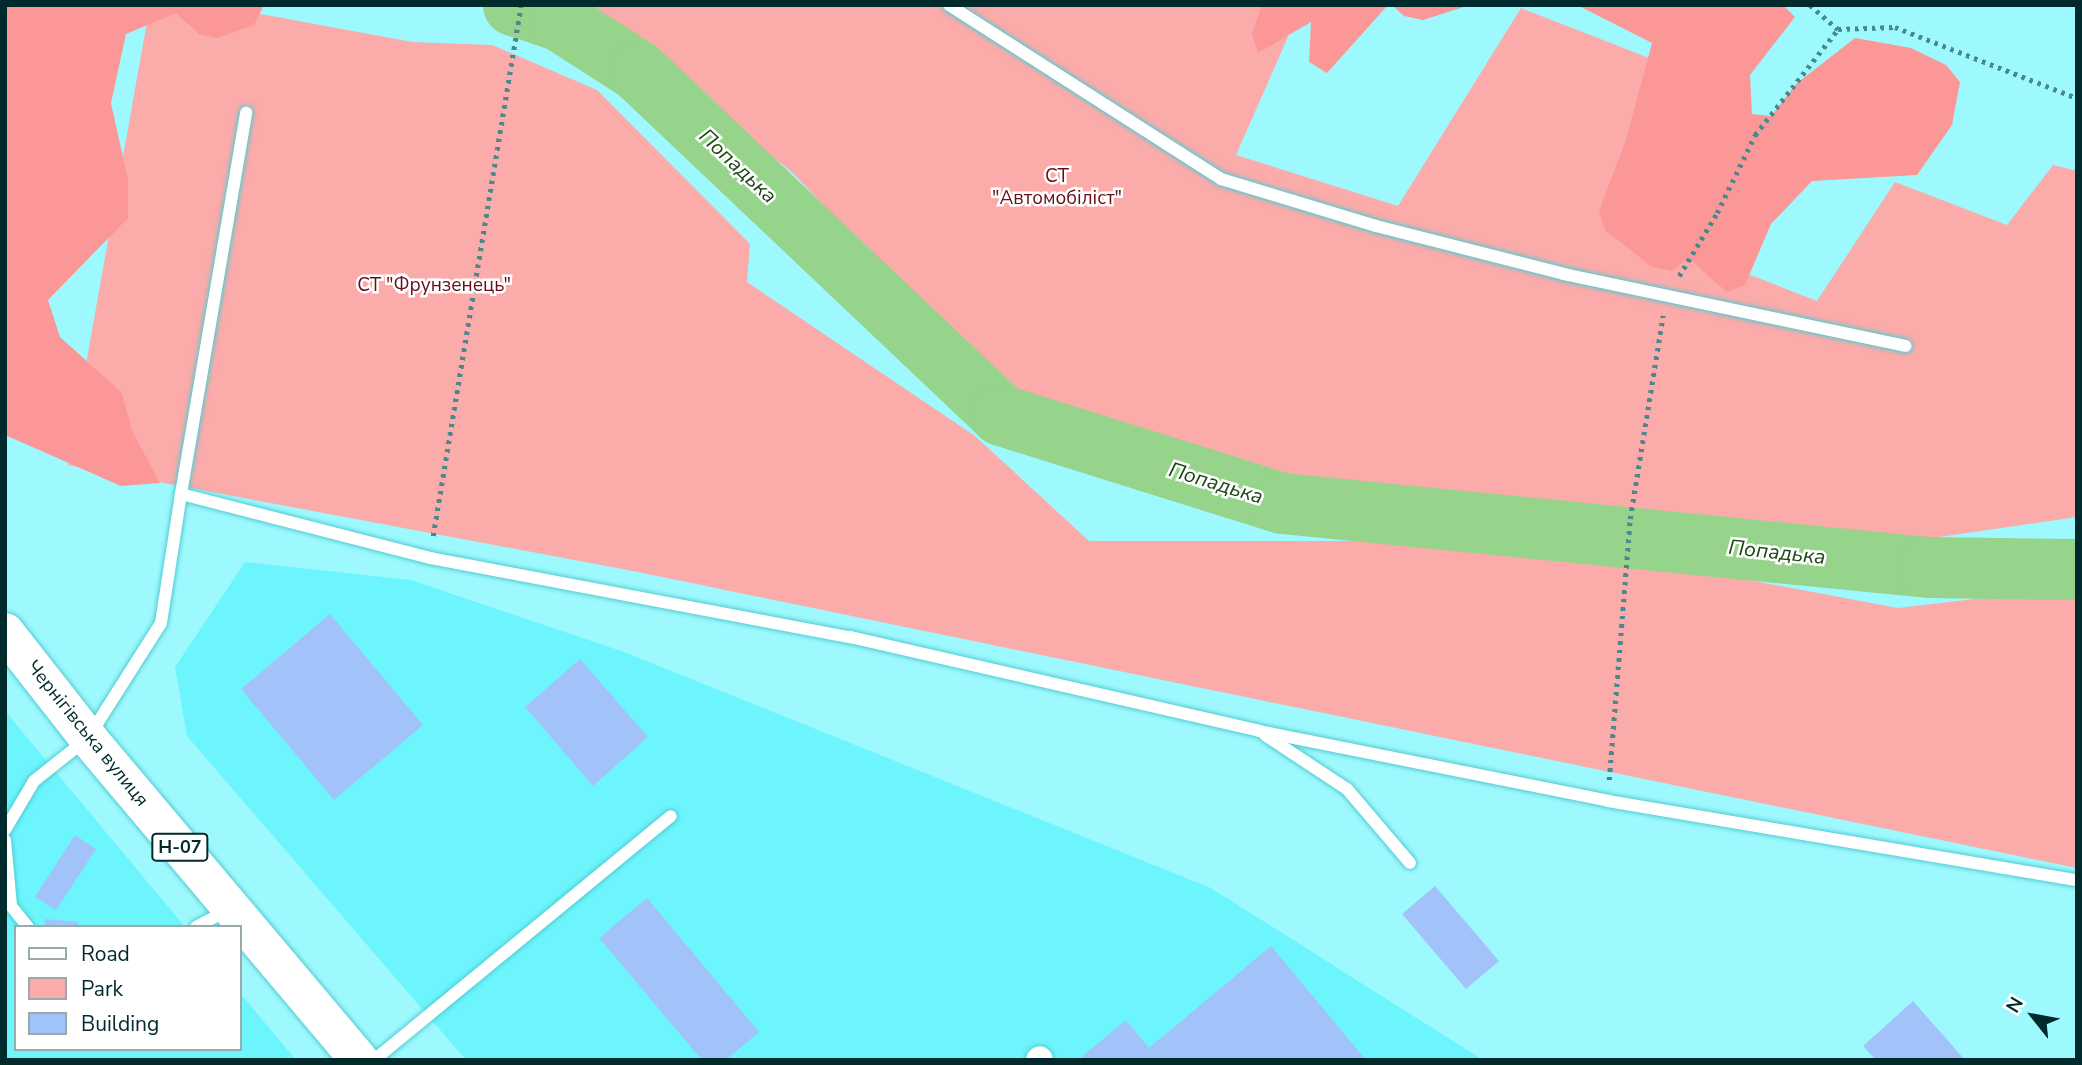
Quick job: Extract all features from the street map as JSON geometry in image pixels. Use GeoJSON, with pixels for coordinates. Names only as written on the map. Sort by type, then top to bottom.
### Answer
{"type":"FeatureCollection","features":[{"type":"Feature","properties":{"kind":"main road","name":"Чернігівська вулиця"},"geometry":{"type":"LineString","coordinates":[[5,632],[88,738],[359,1060]]}},
{"type":"Feature","properties":{"kind":"lane"},"geometry":{"type":"LineString","coordinates":[[948,5],[1221,179],[1377,226],[1667,296],[1906,346]]}},
{"type":"Feature","properties":{"kind":"lane"},"geometry":{"type":"LineString","coordinates":[[5,830],[34,782],[88,738],[161,623],[246,112]]}},
{"type":"Feature","properties":{"kind":"lane"},"geometry":{"type":"LineString","coordinates":[[181,494],[430,558],[850,637],[1259,732],[1608,802],[2077,880]]}},
{"type":"Feature","properties":{"kind":"lane"},"geometry":{"type":"LineString","coordinates":[[1259,732],[1347,789],[1410,863]]}},
{"type":"Feature","properties":{"kind":"lane"},"geometry":{"type":"LineString","coordinates":[[374,1060],[671,816]]}},
{"type":"Feature","properties":{"kind":"lane"},"geometry":{"type":"LineString","coordinates":[[5,840],[11,906],[26,925]]}},
{"type":"Feature","properties":{"kind":"lane"},"geometry":{"type":"LineString","coordinates":[[199,925],[232,908]]}},
{"type":"Feature","properties":{"kind":"path"},"geometry":{"type":"LineString","coordinates":[[430,558],[515,20],[521,5]]}},
{"type":"Feature","properties":{"kind":"path"},"geometry":{"type":"LineString","coordinates":[[1810,5],[1838,29],[1895,27],[2077,98]]}},
{"type":"Feature","properties":{"kind":"path"},"geometry":{"type":"LineString","coordinates":[[1608,802],[1630,519],[1667,296],[1717,213],[1755,135],[1838,29]]}},
{"type":"Feature","properties":{"kind":"shaded area"},"geometry":{"type":"Polygon","coordinates":[[[5,5],[264,5],[254,25],[217,38],[199,34],[176,13],[126,34],[111,103],[128,180],[128,218],[48,300],[60,337],[122,393],[132,431],[160,483],[121,486],[5,435],[5,5]]]}},
{"type":"Feature","properties":{"kind":"shaded area"},"geometry":{"type":"Polygon","coordinates":[[[1262,5],[1388,5],[1327,73],[1309,62],[1311,22],[1258,53],[1252,34],[1262,5]]]}},
{"type":"Feature","properties":{"kind":"shaded area"},"geometry":{"type":"Polygon","coordinates":[[[1392,5],[1470,5],[1423,20],[1404,16],[1392,5]]]}},
{"type":"Feature","properties":{"kind":"shaded area"},"geometry":{"type":"Polygon","coordinates":[[[1577,5],[1783,5],[1795,17],[1750,75],[1752,114],[1771,116],[1796,84],[1855,38],[1911,48],[1946,65],[1960,82],[1952,125],[1917,175],[1812,181],[1771,224],[1745,285],[1727,292],[1688,258],[1672,271],[1652,267],[1605,230],[1599,211],[1626,140],[1652,43],[1577,5]]]}},
{"type":"Feature","properties":{"kind":"shaded area"},"geometry":{"type":"Polygon","coordinates":[[[245,562],[411,580],[624,652],[1211,888],[1483,1060],[466,1060],[187,736],[175,667],[245,562]]]}},
{"type":"Feature","properties":{"kind":"shaded area"},"geometry":{"type":"Polygon","coordinates":[[[5,711],[183,925],[14,925],[14,1051],[242,1051],[242,995],[296,1060],[5,1060],[5,711]]]}},
{"type":"Feature","properties":{"kind":"green space","name":"СТ \"Фрунзенець\""},"geometry":{"type":"Polygon","coordinates":[[[150,5],[212,5],[412,42],[492,45],[597,90],[750,244],[747,282],[975,436],[1089,541],[1411,541],[1572,547],[1898,608],[2077,587],[2077,868],[638,572],[68,465],[150,5]]]}},
{"type":"Feature","properties":{"kind":"green space","name":"СТ \"Автомобіліст\""},"geometry":{"type":"Polygon","coordinates":[[[586,5],[1302,5],[1236,155],[1398,206],[1521,8],[1739,93],[1692,252],[1817,301],[1895,182],[2007,225],[2053,165],[2077,171],[2077,517],[1926,539],[1658,526],[1283,481],[1001,394],[794,174],[586,5]]]}},
{"type":"Feature","properties":{"kind":"building"},"geometry":{"type":"Polygon","coordinates":[[[330,614],[423,725],[334,800],[241,689],[330,614]]]}},
{"type":"Feature","properties":{"kind":"building"},"geometry":{"type":"Polygon","coordinates":[[[580,659],[648,737],[593,786],[525,707],[580,659]]]}},
{"type":"Feature","properties":{"kind":"building"},"geometry":{"type":"Polygon","coordinates":[[[75,835],[96,849],[56,910],[35,897],[75,835]]]}},
{"type":"Feature","properties":{"kind":"building"},"geometry":{"type":"Polygon","coordinates":[[[1435,886],[1499,961],[1466,989],[1402,914],[1435,886]]]}},
{"type":"Feature","properties":{"kind":"building"},"geometry":{"type":"Polygon","coordinates":[[[647,898],[759,1032],[726,1060],[702,1060],[599,938],[647,898]]]}},
{"type":"Feature","properties":{"kind":"building"},"geometry":{"type":"Polygon","coordinates":[[[45,919],[78,922],[78,925],[44,925],[45,919]]]}},
{"type":"Feature","properties":{"kind":"building"},"geometry":{"type":"Polygon","coordinates":[[[1271,946],[1366,1060],[1078,1060],[1126,1020],[1149,1048],[1271,946]]]}},
{"type":"Feature","properties":{"kind":"building"},"geometry":{"type":"Polygon","coordinates":[[[1913,1001],[1965,1060],[1876,1060],[1863,1046],[1913,1001]]]}},
{"type":"Feature","properties":{"kind":"waterway","name":"Попадька"},"geometry":{"type":"LineString","coordinates":[[513,5],[559,20],[638,71],[1001,415],[1282,503],[1928,567],[2077,569]]}}]}
